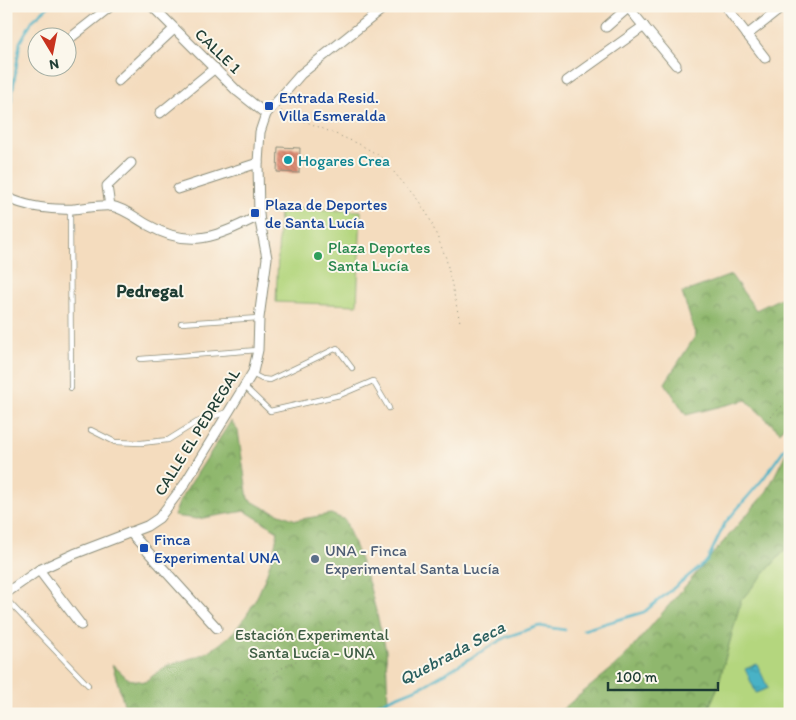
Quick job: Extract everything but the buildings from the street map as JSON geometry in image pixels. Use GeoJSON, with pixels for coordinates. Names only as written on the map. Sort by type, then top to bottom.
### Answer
{"type":"FeatureCollection","features":[{"type":"Feature","properties":{"kind":"street"},"geometry":{"type":"LineString","coordinates":[[78,32],[111,6]]}},
{"type":"Feature","properties":{"kind":"street","name":"CALLE 1"},"geometry":{"type":"LineString","coordinates":[[152,6],[237,91],[269,111]]}},
{"type":"Feature","properties":{"kind":"street","name":"CALLE EL PEDREGAL"},"geometry":{"type":"LineString","coordinates":[[6,593],[39,570],[147,526],[160,518],[184,484],[252,374],[258,350],[259,318],[267,258],[259,216],[258,163],[260,132],[269,111],[301,74],[386,6]]}},
{"type":"Feature","properties":{"kind":"street"},"geometry":{"type":"LineString","coordinates":[[725,6],[764,58]]}},
{"type":"Feature","properties":{"kind":"street"},"geometry":{"type":"LineString","coordinates":[[747,35],[784,6]]}},
{"type":"Feature","properties":{"kind":"street"},"geometry":{"type":"LineString","coordinates":[[606,27],[628,7],[676,65]]}},
{"type":"Feature","properties":{"kind":"street"},"geometry":{"type":"LineString","coordinates":[[567,81],[644,26]]}},
{"type":"Feature","properties":{"kind":"street"},"geometry":{"type":"LineString","coordinates":[[118,81],[174,29]]}},
{"type":"Feature","properties":{"kind":"street"},"geometry":{"type":"LineString","coordinates":[[160,113],[215,68]]}},
{"type":"Feature","properties":{"kind":"street"},"geometry":{"type":"LineString","coordinates":[[110,206],[106,186],[130,163]]}},
{"type":"Feature","properties":{"kind":"street"},"geometry":{"type":"LineString","coordinates":[[178,189],[258,163]]}},
{"type":"Feature","properties":{"kind":"street"},"geometry":{"type":"LineString","coordinates":[[6,197],[37,207],[70,209],[110,206],[154,229],[171,236],[192,240],[204,239],[225,233],[259,216]]}},
{"type":"Feature","properties":{"kind":"street"},"geometry":{"type":"LineString","coordinates":[[130,532],[217,628]]}},
{"type":"Feature","properties":{"kind":"street"},"geometry":{"type":"LineString","coordinates":[[39,570],[80,625]]}},
{"type":"Feature","properties":{"kind":"lane"},"geometry":{"type":"LineString","coordinates":[[70,209],[71,388]]}},
{"type":"Feature","properties":{"kind":"lane"},"geometry":{"type":"LineString","coordinates":[[181,323],[259,318]]}},
{"type":"Feature","properties":{"kind":"lane"},"geometry":{"type":"LineString","coordinates":[[252,374],[270,380],[337,348],[352,368]]}},
{"type":"Feature","properties":{"kind":"lane"},"geometry":{"type":"LineString","coordinates":[[140,359],[258,350]]}},
{"type":"Feature","properties":{"kind":"lane"},"geometry":{"type":"LineString","coordinates":[[244,386],[270,411],[340,395],[373,382],[389,408]]}},
{"type":"Feature","properties":{"kind":"lane"},"geometry":{"type":"LineString","coordinates":[[91,430],[115,442],[141,443],[168,440],[197,422],[228,412]]}},
{"type":"Feature","properties":{"kind":"lane"},"geometry":{"type":"LineString","coordinates":[[6,599],[88,684]]}},
{"type":"Feature","properties":{"kind":"path"},"geometry":{"type":"LineString","coordinates":[[269,111],[359,144],[380,156],[418,200],[429,217],[446,258],[460,322]]}},
{"type":"Feature","properties":{"kind":"path"},"geometry":{"type":"LineString","coordinates":[[770,417],[790,399]]}},
{"type":"Feature","properties":{"kind":"path"},"geometry":{"type":"LineString","coordinates":[[245,714],[242,705],[248,692],[282,668],[317,651]]}},
{"type":"Feature","properties":{"kind":"green space","name":"Plaza Deportes Santa Lucía"},"geometry":{"type":"Polygon","coordinates":[[[280,208],[361,211],[357,305],[276,302],[280,208]]]}},
{"type":"Feature","properties":{"kind":"green space"},"geometry":{"type":"Polygon","coordinates":[[[731,275],[756,310],[781,298],[790,308],[790,417],[780,432],[746,400],[686,415],[665,383],[696,335],[682,293],[731,275]]]}},
{"type":"Feature","properties":{"kind":"green space","name":"Estación Experimental Santa Lucía - UNA"},"geometry":{"type":"Polygon","coordinates":[[[231,421],[238,431],[248,499],[264,508],[296,520],[331,514],[345,520],[369,584],[386,650],[388,706],[391,714],[127,714],[112,664],[128,679],[145,682],[167,666],[199,656],[219,645],[245,618],[269,567],[278,531],[245,511],[197,519],[174,516],[180,500],[231,421]]]}},
{"type":"Feature","properties":{"kind":"green space"},"geometry":{"type":"Polygon","coordinates":[[[790,445],[790,544],[741,600],[717,689],[706,714],[554,714],[558,713],[621,661],[767,491],[790,445]]]}},
{"type":"Feature","properties":{"kind":"green space"},"geometry":{"type":"Polygon","coordinates":[[[790,544],[790,714],[706,714],[717,689],[741,600],[790,544]]]}},
{"type":"Feature","properties":{"kind":"water"},"geometry":{"type":"Polygon","coordinates":[[[757,664],[768,688],[756,693],[745,669],[757,664]]]}},
{"type":"Feature","properties":{"kind":"waterway"},"geometry":{"type":"LineString","coordinates":[[6,136],[20,42],[32,21],[49,6]]}},
{"type":"Feature","properties":{"kind":"waterway","name":"Quebrada Seca"},"geometry":{"type":"LineString","coordinates":[[583,630],[644,612],[707,561],[725,523],[763,479],[790,441]]}},
{"type":"Feature","properties":{"kind":"waterway","name":"Quebrada Seca"},"geometry":{"type":"LineString","coordinates":[[353,714],[425,685],[506,637],[539,626],[565,630]]}},
{"type":"Feature","properties":{"kind":"place","name":"Entrada Resid. Villa Esmeralda"},"geometry":{"type":"Point","coordinates":[269,106]}},
{"type":"Feature","properties":{"kind":"place","name":"Hogares Crea"},"geometry":{"type":"Point","coordinates":[288,160]}},
{"type":"Feature","properties":{"kind":"place","name":"Plaza de Deportes de Santa Lucía"},"geometry":{"type":"Point","coordinates":[255,213]}},
{"type":"Feature","properties":{"kind":"place","name":"Plaza Deportes Santa Lucía"},"geometry":{"type":"Point","coordinates":[318,256]}},
{"type":"Feature","properties":{"kind":"place","name":"Finca Experimental UNA"},"geometry":{"type":"Point","coordinates":[144,548]}},
{"type":"Feature","properties":{"kind":"place","name":"UNA - Finca Experimental Santa Lucía"},"geometry":{"type":"Point","coordinates":[315,559]}},
{"type":"Feature","properties":{"kind":"district","name":"Pedregal"},"geometry":{"type":"Point","coordinates":[150,291]}}]}
